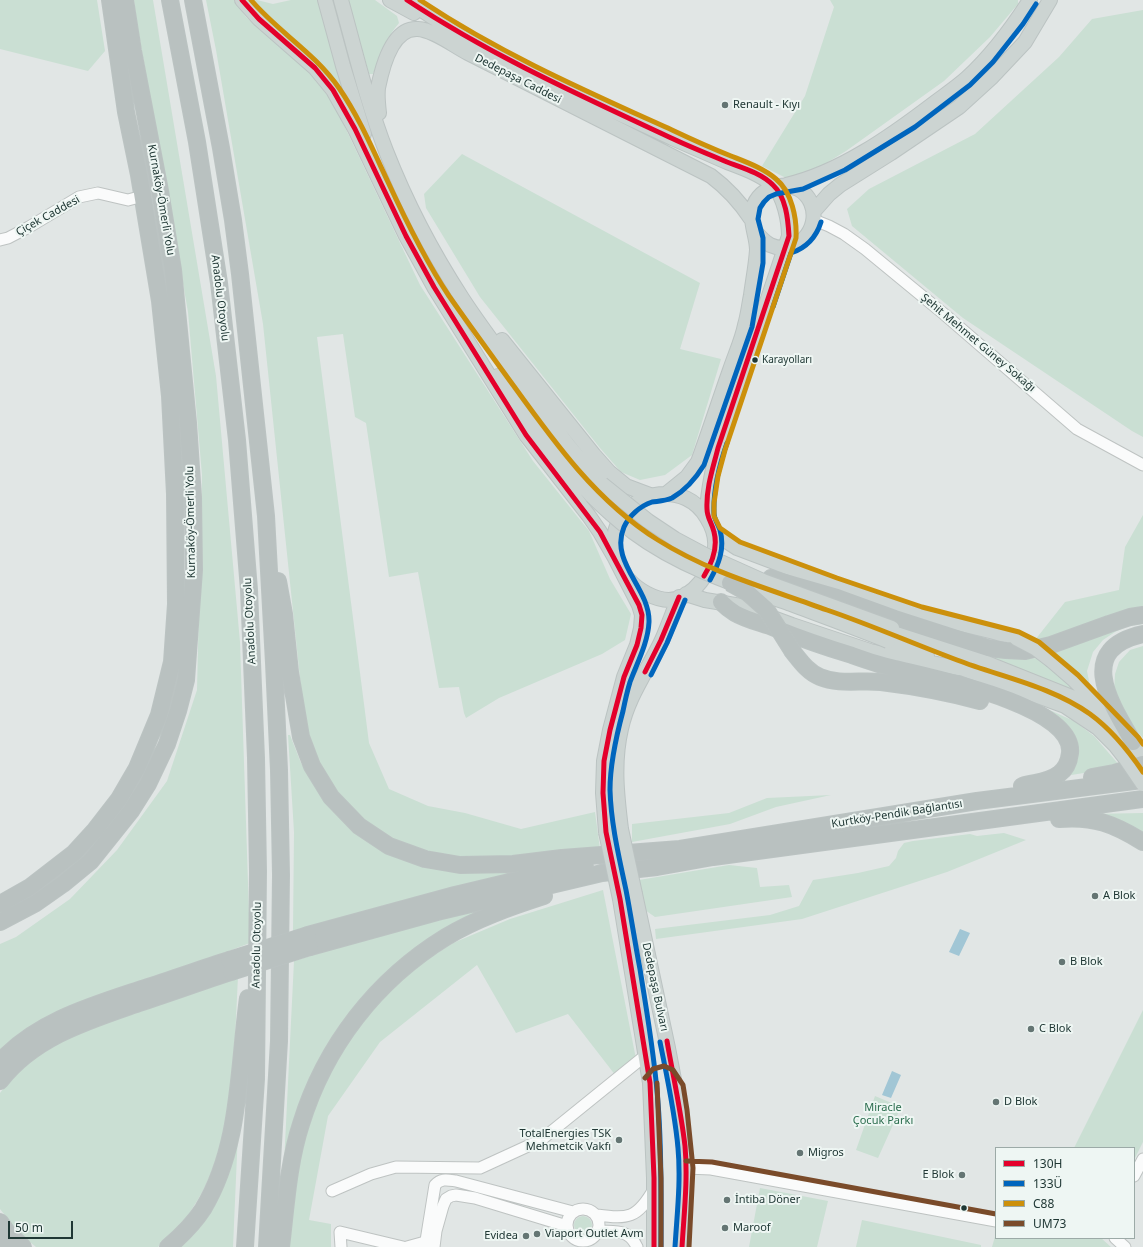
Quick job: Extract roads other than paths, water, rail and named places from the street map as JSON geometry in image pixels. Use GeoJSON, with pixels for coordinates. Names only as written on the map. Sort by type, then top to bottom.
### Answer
{"type":"FeatureCollection","features":[{"type":"Feature","properties":{"kind":"highway"},"geometry":{"type":"LineString","coordinates":[[106,0],[116,52]]}},
{"type":"Feature","properties":{"kind":"highway"},"geometry":{"type":"LineString","coordinates":[[110,0],[116,52]]}},
{"type":"Feature","properties":{"kind":"highway"},"geometry":{"type":"LineString","coordinates":[[125,0],[133,51]]}},
{"type":"Feature","properties":{"kind":"highway"},"geometry":{"type":"LineString","coordinates":[[128,0],[133,51]]}},
{"type":"Feature","properties":{"kind":"highway","name":"Anadolu Otoyolu"},"geometry":{"type":"LineString","coordinates":[[170,0],[197,142],[224,320],[237,440],[249,590],[256,751],[258,871],[256,1079],[245,1247]]}},
{"type":"Feature","properties":{"kind":"highway","name":"Anadolu Otoyolu"},"geometry":{"type":"LineString","coordinates":[[193,0],[221,148],[236,243],[258,430],[266,516],[279,770],[281,875],[279,1041],[268,1247]]}},
{"type":"Feature","properties":{"kind":"highway","name":"Kurnaköy-Ömerli Yolu"},"geometry":{"type":"LineString","coordinates":[[0,922],[36,903],[63,884],[90,861],[131,811],[148,784],[167,744],[186,680],[194,570],[193,497],[188,423],[173,270],[160,191],[133,51]]}},
{"type":"Feature","properties":{"kind":"highway","name":"Kurnaköy-Ömerli Yolu"},"geometry":{"type":"LineString","coordinates":[[0,904],[30,887],[74,852],[95,830],[119,799],[137,768],[159,715],[172,662],[176,604],[175,494],[170,396],[160,301],[143,196],[126,112],[116,52]]}},
{"type":"Feature","properties":{"kind":"highway"},"geometry":{"type":"LineString","coordinates":[[266,516],[284,614],[290,672],[301,737],[312,766],[324,787],[341,809],[359,826],[378,839],[401,851],[425,859],[460,864],[513,864],[651,850]]}},
{"type":"Feature","properties":{"kind":"highway"},"geometry":{"type":"LineString","coordinates":[[730,565],[837,597],[892,629],[988,648],[1025,650],[1051,646],[1109,624],[1130,617],[1143,615]]}},
{"type":"Feature","properties":{"kind":"highway"},"geometry":{"type":"LineString","coordinates":[[730,583],[748,593],[766,609],[793,652],[808,670],[819,676],[833,681],[913,685],[1002,706],[1048,722],[1065,735],[1070,742]]}},
{"type":"Feature","properties":{"kind":"highway"},"geometry":{"type":"LineString","coordinates":[[721,602],[735,613],[803,639],[894,668],[941,678],[1015,702],[1036,712],[1055,724],[1066,735],[1070,742],[1070,760],[1059,774],[1044,782],[1027,784],[977,801]]}},
{"type":"Feature","properties":{"kind":"highway"},"geometry":{"type":"LineString","coordinates":[[1029,795],[1059,784],[1114,773],[1140,754],[1112,707],[1103,681],[1103,669],[1106,659],[1112,649],[1122,641],[1143,634]]}},
{"type":"Feature","properties":{"kind":"highway","name":"Kurtköy-Pendik Bağlantısı"},"geometry":{"type":"LineString","coordinates":[[651,850],[680,849],[977,801],[1143,780]]}},
{"type":"Feature","properties":{"kind":"highway","name":"Kurtköy-Pendik Bağlantısı"},"geometry":{"type":"LineString","coordinates":[[657,866],[994,818],[1143,799]]}},
{"type":"Feature","properties":{"kind":"highway"},"geometry":{"type":"LineString","coordinates":[[994,818],[1049,820],[1086,819],[1103,822],[1128,833],[1143,842]]}},
{"type":"Feature","properties":{"kind":"highway"},"geometry":{"type":"LineString","coordinates":[[0,1062],[20,1043],[59,1020],[124,995],[230,966],[455,895],[651,850]]}},
{"type":"Feature","properties":{"kind":"highway"},"geometry":{"type":"LineString","coordinates":[[309,941],[594,875],[657,866]]}},
{"type":"Feature","properties":{"kind":"highway"},"geometry":{"type":"LineString","coordinates":[[281,1247],[290,1171],[300,1126],[309,1100],[330,1054],[345,1032],[377,993],[397,973],[427,950],[446,937],[486,916],[561,891],[657,866]]}},
{"type":"Feature","properties":{"kind":"highway"},"geometry":{"type":"LineString","coordinates":[[168,1247],[189,1227],[202,1210],[220,1174],[225,1158],[234,1119],[241,1069],[245,1017],[257,928]]}},
{"type":"Feature","properties":{"kind":"highway"},"geometry":{"type":"LineString","coordinates":[[0,1081],[27,1053],[50,1038],[84,1022],[230,966]]}},
{"type":"Feature","properties":{"kind":"highway"},"geometry":{"type":"LineString","coordinates":[[0,1222],[7,1232],[23,1247]]}},
{"type":"Feature","properties":{"kind":"highway"},"geometry":{"type":"LineString","coordinates":[[0,1242],[4,1247]]}},
{"type":"Feature","properties":{"kind":"main road"},"geometry":{"type":"LineString","coordinates":[[242,0],[259,19],[315,68],[333,90],[355,129],[406,236],[434,287],[526,435],[589,516],[615,558],[622,573],[638,588],[652,595],[669,600],[683,596],[700,583],[712,562],[715,547],[714,533],[707,517],[696,504],[682,497],[666,494],[650,495],[636,502],[624,513],[616,527],[613,543],[615,558]]}},
{"type":"Feature","properties":{"kind":"main road"},"geometry":{"type":"LineString","coordinates":[[325,0],[343,66],[371,154],[406,236]]}},
{"type":"Feature","properties":{"kind":"main road"},"geometry":{"type":"LineString","coordinates":[[341,0],[365,86],[386,150],[410,206],[427,239],[462,298],[569,447],[602,484],[625,504],[675,539],[705,555],[730,565]]}},
{"type":"Feature","properties":{"kind":"main road"},"geometry":{"type":"LineString","coordinates":[[390,0],[408,11],[474,41]]}},
{"type":"Feature","properties":{"kind":"main road","name":"Dedepaşa Caddesi"},"geometry":{"type":"LineString","coordinates":[[406,0],[433,18],[527,71],[780,186],[798,189],[811,202],[814,216]]}},
{"type":"Feature","properties":{"kind":"main road"},"geometry":{"type":"LineString","coordinates":[[1030,0],[1017,20],[988,57],[966,79],[911,121],[842,164],[801,182],[780,186],[765,191],[758,198],[754,206],[753,224],[764,241],[770,245],[786,248],[803,240],[812,229],[814,216],[829,194],[840,185],[959,107],[992,77],[1024,42],[1050,0]]}},
{"type":"Feature","properties":{"kind":"main road","name":"Dedepaşa Caddesi"},"geometry":{"type":"LineString","coordinates":[[395,171],[380,114],[378,88],[385,62],[394,42],[402,33],[411,29],[420,29],[432,33],[468,54],[710,176],[723,185],[742,205],[753,224],[757,247],[746,325],[698,462],[687,477],[666,494]]}},
{"type":"Feature","properties":{"kind":"main road"},"geometry":{"type":"LineString","coordinates":[[707,517],[710,476],[718,448],[789,236],[789,224],[780,186]]}},
{"type":"Feature","properties":{"kind":"main road"},"geometry":{"type":"LineString","coordinates":[[427,239],[464,292],[594,455],[609,472],[626,486],[650,495]]}},
{"type":"Feature","properties":{"kind":"main road"},"geometry":{"type":"LineString","coordinates":[[434,287],[556,456],[592,496],[634,533],[696,568],[730,583],[832,619],[892,629],[979,660],[1074,698],[1100,713],[1140,754]]}},
{"type":"Feature","properties":{"kind":"main road"},"geometry":{"type":"LineString","coordinates":[[714,533],[737,548],[835,585],[920,614],[1016,638],[1035,648],[1078,684],[1140,754]]}},
{"type":"Feature","properties":{"kind":"main road","name":"Dedepaşa Bulvarı"},"geometry":{"type":"LineString","coordinates":[[622,573],[639,605],[642,615],[641,628],[637,645],[624,677],[610,730],[604,761],[603,793],[606,832],[620,899],[650,1083],[654,1189],[654,1247]]}},
{"type":"Feature","properties":{"kind":"main road"},"geometry":{"type":"LineString","coordinates":[[683,596],[741,606],[870,651],[958,668],[1065,706],[1098,728],[1115,745],[1143,784]]}},
{"type":"Feature","properties":{"kind":"main road","name":"Dedepaşa Bulvarı"},"geometry":{"type":"LineString","coordinates":[[682,1247],[686,1168],[680,1111],[667,1040],[621,829],[617,793],[616,762],[621,728],[630,699],[683,596]]}},
{"type":"Feature","properties":{"kind":"main road"},"geometry":{"type":"LineString","coordinates":[[892,629],[958,668]]}},
{"type":"Feature","properties":{"kind":"main road"},"geometry":{"type":"LineString","coordinates":[[650,1083],[654,1078],[662,1073],[668,1075],[676,1087]]}},
{"type":"Feature","properties":{"kind":"street","name":"Çiçek Caddesi"},"geometry":{"type":"LineString","coordinates":[[0,240],[8,238],[29,227],[79,197],[98,192],[128,200],[143,196]]}},
{"type":"Feature","properties":{"kind":"street","name":"Şehit Mehmet Güney Sokağı"},"geometry":{"type":"LineString","coordinates":[[814,216],[865,249],[944,314],[1077,429],[1143,465]]}},
{"type":"Feature","properties":{"kind":"street"},"geometry":{"type":"LineString","coordinates":[[332,1191],[371,1174],[396,1167],[480,1168],[541,1140],[646,1055]]}},
{"type":"Feature","properties":{"kind":"street"},"geometry":{"type":"LineString","coordinates":[[1135,1174],[1143,1159]]}},
{"type":"Feature","properties":{"kind":"street"},"geometry":{"type":"LineString","coordinates":[[686,1168],[711,1169],[995,1221]]}},
{"type":"Feature","properties":{"kind":"street"},"geometry":{"type":"LineString","coordinates":[[428,1245],[440,1216],[454,1191],[447,1179]]}},
{"type":"Feature","properties":{"kind":"street"},"geometry":{"type":"LineString","coordinates":[[428,1245],[435,1185],[438,1182],[447,1179],[573,1212]]}},
{"type":"Feature","properties":{"kind":"street"},"geometry":{"type":"LineString","coordinates":[[597,1216],[619,1218],[630,1216],[646,1203],[654,1189]]}},
{"type":"Feature","properties":{"kind":"street"},"geometry":{"type":"LineString","coordinates":[[435,1193],[439,1198],[449,1198],[462,1195],[567,1226]]}},
{"type":"Feature","properties":{"kind":"street"},"geometry":{"type":"LineString","coordinates":[[578,1209],[588,1209],[597,1216],[599,1220],[599,1231],[596,1236],[592,1239],[581,1241],[571,1236],[567,1226],[573,1212],[578,1209]]}},
{"type":"Feature","properties":{"kind":"street"},"geometry":{"type":"LineString","coordinates":[[599,1231],[626,1234],[630,1236],[637,1247]]}},
{"type":"Feature","properties":{"kind":"street"},"geometry":{"type":"LineString","coordinates":[[341,1247],[340,1232],[404,1247]]}},
{"type":"Feature","properties":{"kind":"street"},"geometry":{"type":"LineString","coordinates":[[1116,1239],[1125,1247]]}},
{"type":"Feature","properties":{"kind":"street"},"geometry":{"type":"LineString","coordinates":[[407,1247],[428,1245]]}},
{"type":"Feature","properties":{"kind":"water"},"geometry":{"type":"Polygon","coordinates":[[[960,929],[970,933],[959,956],[949,952],[960,929]]]}},
{"type":"Feature","properties":{"kind":"water"},"geometry":{"type":"Polygon","coordinates":[[[892,1071],[901,1075],[891,1098],[882,1095],[892,1071]]]}},
{"type":"Feature","properties":{"kind":"place","name":"Renault - Kıyı"},"geometry":{"type":"Point","coordinates":[725,105]}},
{"type":"Feature","properties":{"kind":"place","name":"Karayolları"},"geometry":{"type":"Point","coordinates":[755,360]}},
{"type":"Feature","properties":{"kind":"place","name":"A Blok"},"geometry":{"type":"Point","coordinates":[1095,896]}},
{"type":"Feature","properties":{"kind":"place","name":"B Blok"},"geometry":{"type":"Point","coordinates":[1062,962]}},
{"type":"Feature","properties":{"kind":"place","name":"C Blok"},"geometry":{"type":"Point","coordinates":[1031,1029]}},
{"type":"Feature","properties":{"kind":"place","name":"D Blok"},"geometry":{"type":"Point","coordinates":[996,1102]}},
{"type":"Feature","properties":{"kind":"place","name":"TotalEnergies TSK Mehmetcik Vakfı"},"geometry":{"type":"Point","coordinates":[619,1140]}},
{"type":"Feature","properties":{"kind":"place","name":"Migros"},"geometry":{"type":"Point","coordinates":[800,1153]}},
{"type":"Feature","properties":{"kind":"place","name":"E Blok"},"geometry":{"type":"Point","coordinates":[962,1175]}},
{"type":"Feature","properties":{"kind":"place","name":"İntiba Döner"},"geometry":{"type":"Point","coordinates":[727,1200]}},
{"type":"Feature","properties":{"kind":"place","name":"Maroof"},"geometry":{"type":"Point","coordinates":[725,1228]}},
{"type":"Feature","properties":{"kind":"place","name":"Viaport Outlet Avm"},"geometry":{"type":"Point","coordinates":[537,1234]}},
{"type":"Feature","properties":{"kind":"place","name":"Evidea"},"geometry":{"type":"Point","coordinates":[526,1236]}},
{"type":"Feature","properties":{"kind":"park label","name":"Miracle Çocuk Parkı"},"geometry":{"type":"Point","coordinates":[883,1114]}}]}
